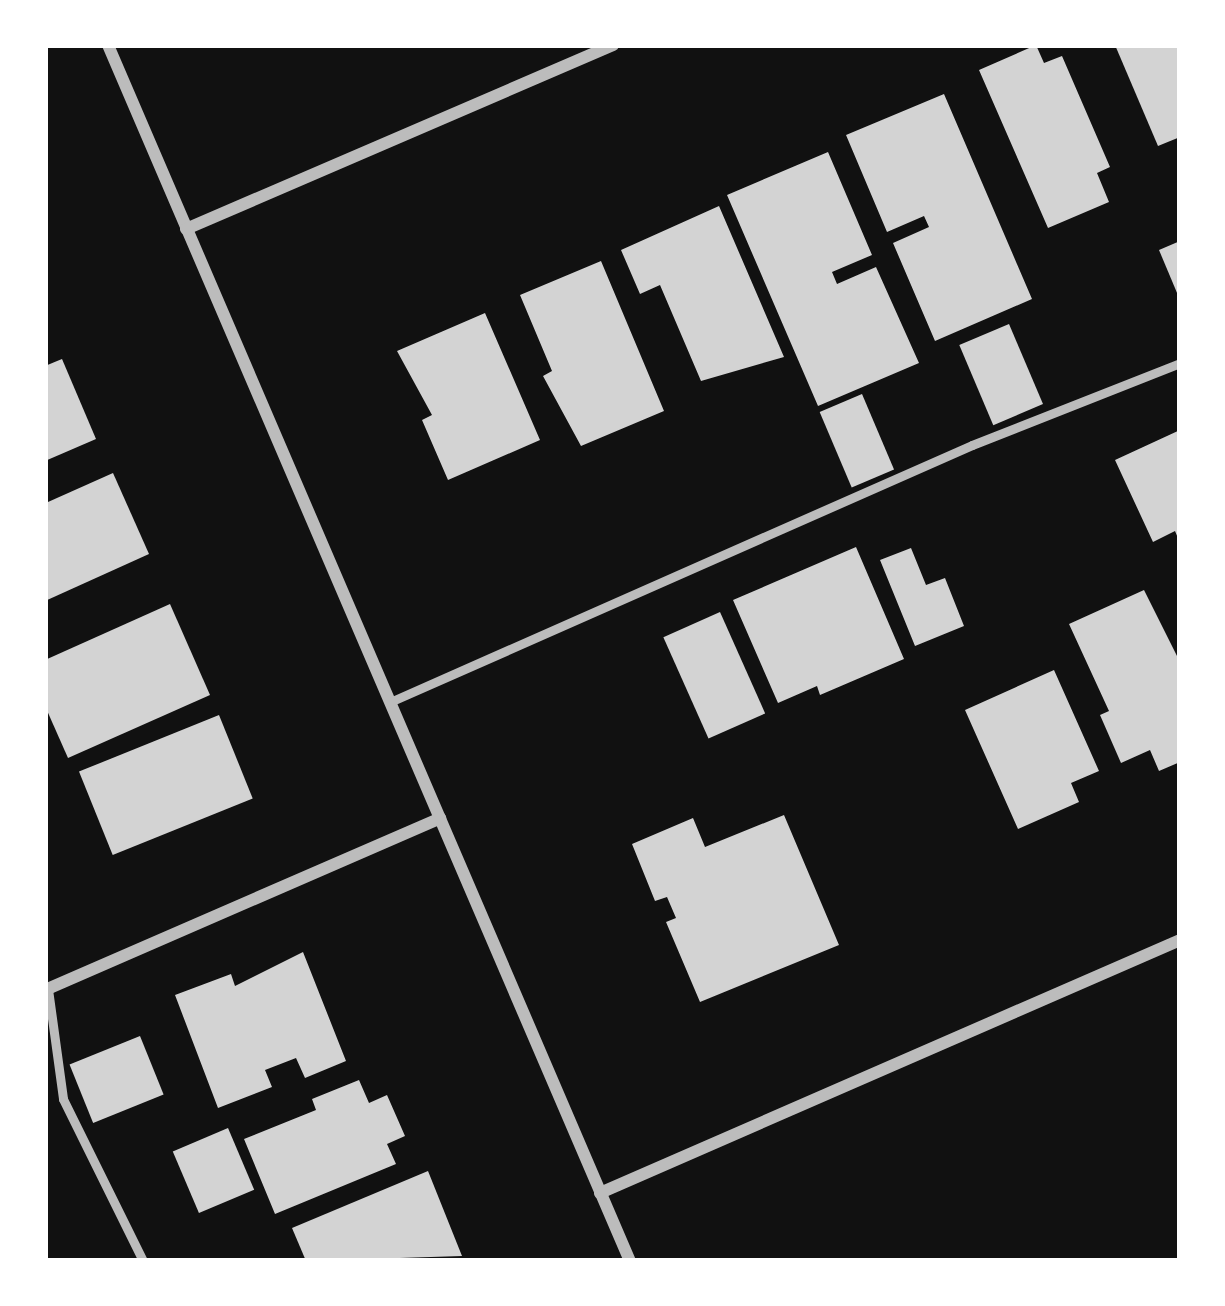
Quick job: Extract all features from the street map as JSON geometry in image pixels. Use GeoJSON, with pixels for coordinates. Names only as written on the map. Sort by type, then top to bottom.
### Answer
{"type":"FeatureCollection","features":[{"type":"Feature","properties":{"kind":"street"},"geometry":{"type":"LineString","coordinates":[[108,45],[630,1261]]}},
{"type":"Feature","properties":{"kind":"street"},"geometry":{"type":"LineString","coordinates":[[186,229],[613,45]]}},
{"type":"Feature","properties":{"kind":"street"},"geometry":{"type":"LineString","coordinates":[[47,989],[440,818]]}},
{"type":"Feature","properties":{"kind":"street"},"geometry":{"type":"LineString","coordinates":[[600,1193],[1180,940]]}},
{"type":"Feature","properties":{"kind":"lane"},"geometry":{"type":"LineString","coordinates":[[390,702],[951,454],[1180,363]]}},
{"type":"Feature","properties":{"kind":"lane"},"geometry":{"type":"LineString","coordinates":[[47,989],[63,1099],[143,1261]]}},
{"type":"Feature","properties":{"kind":"building"},"geometry":{"type":"Polygon","coordinates":[[[1036,45],[1044,63],[1062,56],[1110,167],[1097,173],[1109,202],[1048,228],[979,70],[1036,45]]]}},
{"type":"Feature","properties":{"kind":"building"},"geometry":{"type":"Polygon","coordinates":[[[1115,45],[1180,45],[1180,137],[1158,146],[1115,45]]]}},
{"type":"Feature","properties":{"kind":"building"},"geometry":{"type":"Polygon","coordinates":[[[944,94],[1032,299],[935,341],[893,243],[929,227],[924,216],[887,232],[846,135],[944,94]]]}},
{"type":"Feature","properties":{"kind":"building"},"geometry":{"type":"Polygon","coordinates":[[[828,152],[872,255],[832,272],[837,284],[876,267],[919,363],[818,406],[727,195],[828,152]]]}},
{"type":"Feature","properties":{"kind":"building"},"geometry":{"type":"Polygon","coordinates":[[[719,206],[784,357],[701,381],[660,285],[640,294],[621,250],[719,206]]]}},
{"type":"Feature","properties":{"kind":"building"},"geometry":{"type":"Polygon","coordinates":[[[1180,241],[1180,300],[1159,250],[1180,241]]]}},
{"type":"Feature","properties":{"kind":"building"},"geometry":{"type":"Polygon","coordinates":[[[601,261],[664,411],[581,446],[543,376],[552,371],[520,295],[601,261]]]}},
{"type":"Feature","properties":{"kind":"building"},"geometry":{"type":"Polygon","coordinates":[[[485,313],[540,440],[448,480],[422,420],[432,415],[397,351],[485,313]]]}},
{"type":"Feature","properties":{"kind":"building"},"geometry":{"type":"Polygon","coordinates":[[[1009,324],[1043,404],[993,425],[959,345],[1009,324]]]}},
{"type":"Feature","properties":{"kind":"building"},"geometry":{"type":"Polygon","coordinates":[[[62,359],[96,439],[45,461],[45,366],[62,359]]]}},
{"type":"Feature","properties":{"kind":"building"},"geometry":{"type":"Polygon","coordinates":[[[862,394],[894,469],[852,487],[820,412],[862,394]]]}},
{"type":"Feature","properties":{"kind":"building"},"geometry":{"type":"Polygon","coordinates":[[[1180,430],[1180,543],[1175,531],[1153,542],[1115,460],[1180,430]]]}},
{"type":"Feature","properties":{"kind":"building"},"geometry":{"type":"Polygon","coordinates":[[[113,473],[149,554],[45,601],[48,502],[113,473]]]}},
{"type":"Feature","properties":{"kind":"building"},"geometry":{"type":"Polygon","coordinates":[[[856,547],[904,659],[820,695],[817,686],[778,703],[733,600],[856,547]]]}},
{"type":"Feature","properties":{"kind":"building"},"geometry":{"type":"Polygon","coordinates":[[[911,548],[926,585],[945,578],[964,626],[915,646],[880,560],[911,548]]]}},
{"type":"Feature","properties":{"kind":"building"},"geometry":{"type":"Polygon","coordinates":[[[1144,590],[1180,662],[1180,762],[1159,771],[1150,750],[1121,763],[1100,715],[1109,711],[1069,624],[1144,590]]]}},
{"type":"Feature","properties":{"kind":"building"},"geometry":{"type":"Polygon","coordinates":[[[170,604],[210,695],[68,758],[45,706],[45,660],[170,604]]]}},
{"type":"Feature","properties":{"kind":"building"},"geometry":{"type":"Polygon","coordinates":[[[720,612],[765,713],[709,739],[663,637],[720,612]]]}},
{"type":"Feature","properties":{"kind":"building"},"geometry":{"type":"Polygon","coordinates":[[[1054,670],[1099,771],[1071,783],[1079,802],[1018,829],[965,710],[1054,670]]]}},
{"type":"Feature","properties":{"kind":"building"},"geometry":{"type":"Polygon","coordinates":[[[219,715],[253,798],[113,855],[79,772],[219,715]]]}},
{"type":"Feature","properties":{"kind":"building"},"geometry":{"type":"Polygon","coordinates":[[[784,815],[839,945],[700,1002],[666,922],[676,918],[667,897],[655,901],[632,844],[693,818],[705,847],[784,815]]]}},
{"type":"Feature","properties":{"kind":"building"},"geometry":{"type":"Polygon","coordinates":[[[303,952],[346,1061],[305,1078],[296,1058],[265,1070],[272,1087],[218,1108],[175,995],[231,974],[235,986],[303,952]]]}},
{"type":"Feature","properties":{"kind":"building"},"geometry":{"type":"Polygon","coordinates":[[[140,1036],[164,1094],[93,1123],[70,1064],[140,1036]]]}},
{"type":"Feature","properties":{"kind":"building"},"geometry":{"type":"Polygon","coordinates":[[[359,1080],[369,1103],[387,1095],[405,1136],[387,1144],[396,1164],[275,1214],[244,1139],[316,1110],[312,1099],[359,1080]]]}},
{"type":"Feature","properties":{"kind":"building"},"geometry":{"type":"Polygon","coordinates":[[[228,1128],[254,1190],[199,1213],[173,1151],[228,1128]]]}},
{"type":"Feature","properties":{"kind":"building"},"geometry":{"type":"Polygon","coordinates":[[[428,1171],[462,1256],[306,1261],[292,1228],[428,1171]]]}}]}
